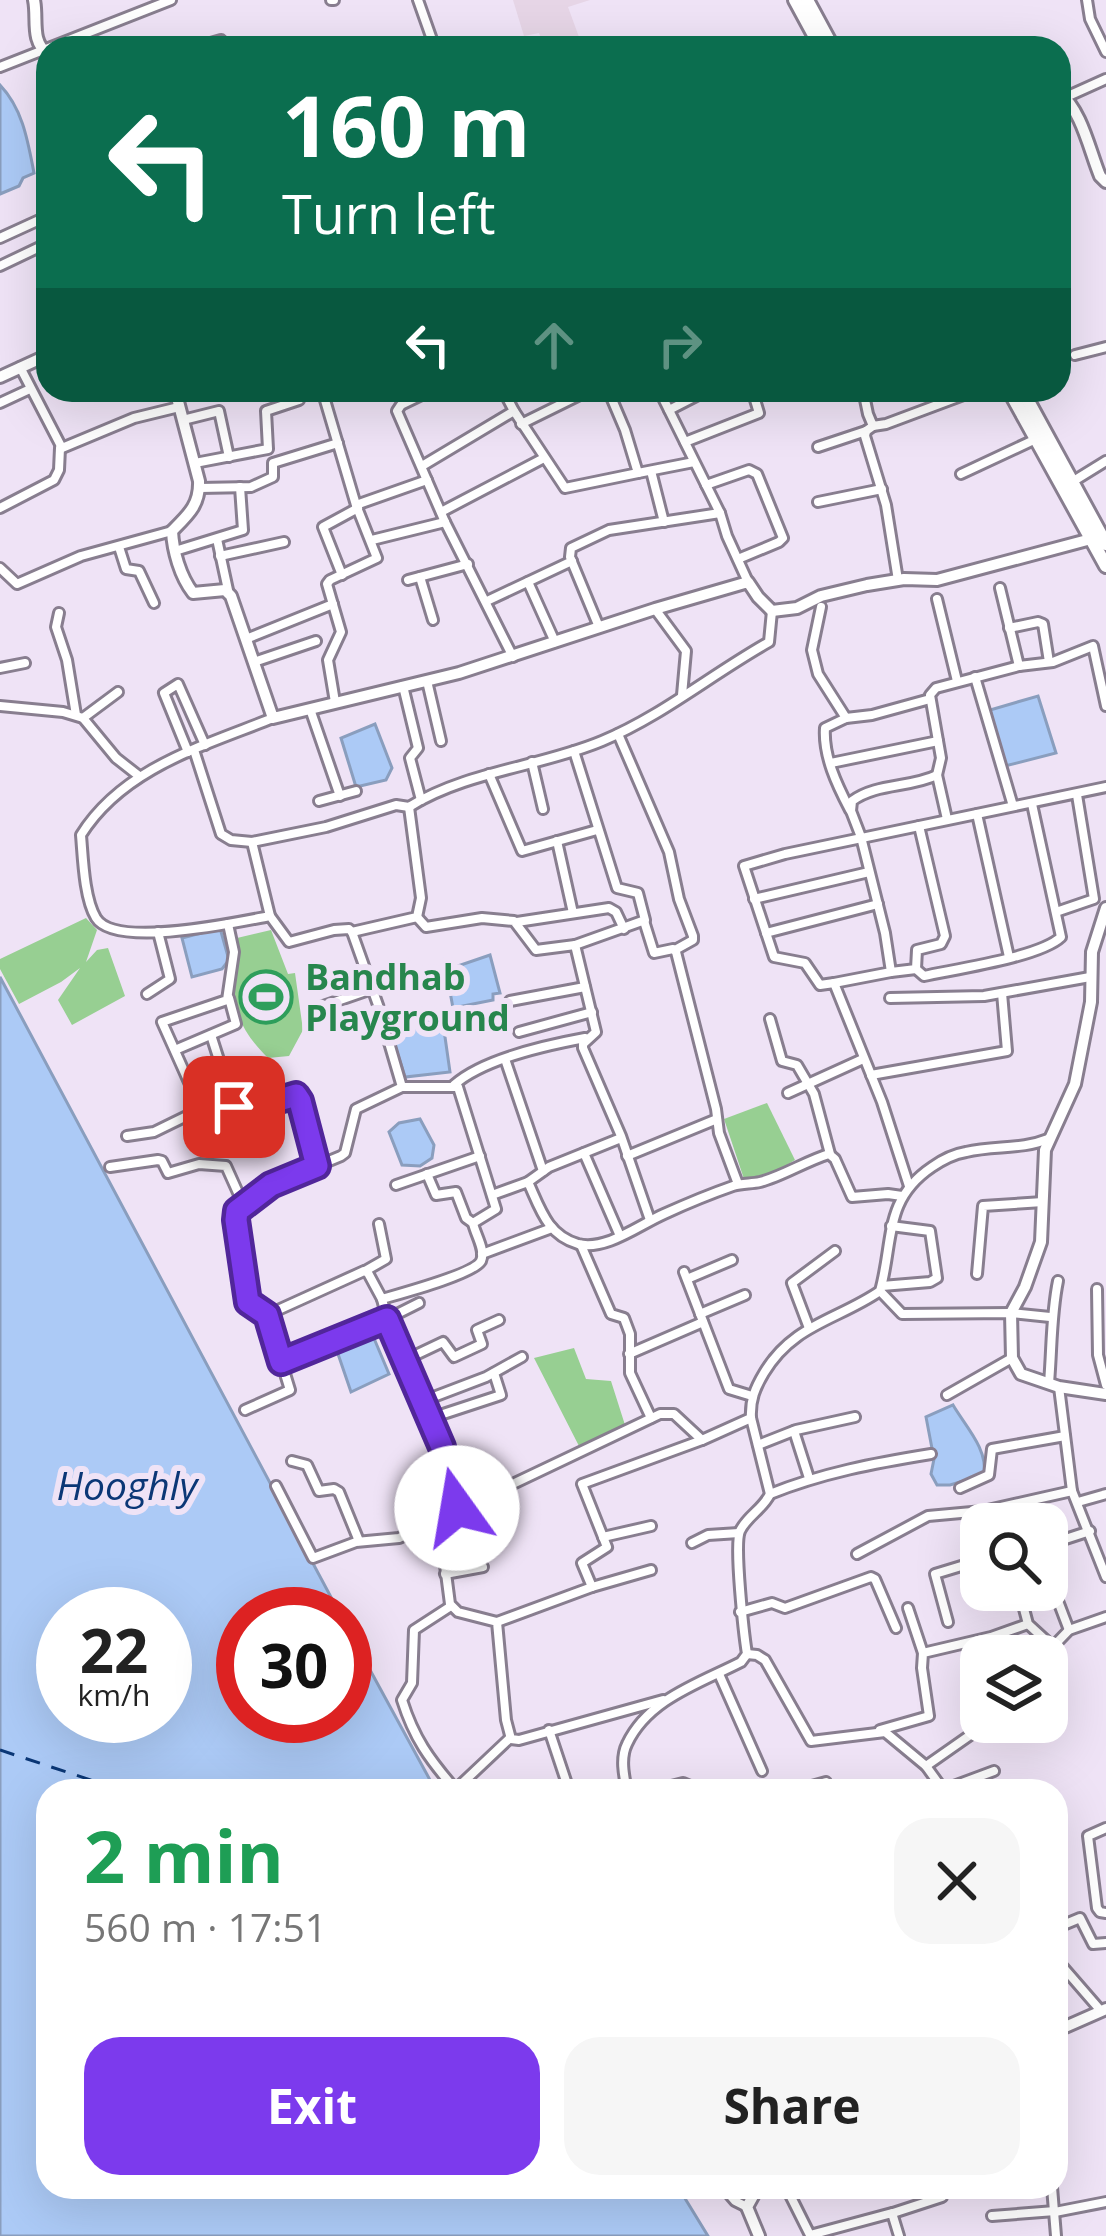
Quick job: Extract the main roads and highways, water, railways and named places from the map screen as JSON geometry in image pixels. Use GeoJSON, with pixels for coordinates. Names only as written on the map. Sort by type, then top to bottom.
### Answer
{"type":"FeatureCollection","features":[{"type":"Feature","properties":{"kind":"main road"},"geometry":{"type":"LineString","coordinates":[[795,0],[814,36]]}},
{"type":"Feature","properties":{"kind":"main road"},"geometry":{"type":"LineString","coordinates":[[807,0],[826,36]]}},
{"type":"Feature","properties":{"kind":"main road"},"geometry":{"type":"LineString","coordinates":[[1016,402],[1106,566]]}},
{"type":"Feature","properties":{"kind":"main road"},"geometry":{"type":"LineString","coordinates":[[1029,402],[1106,544]]}},
{"type":"Feature","properties":{"kind":"water"},"geometry":{"type":"Polygon","coordinates":[[[0,85],[19,115],[34,173],[0,194],[0,85]]]}},
{"type":"Feature","properties":{"kind":"water"},"geometry":{"type":"Polygon","coordinates":[[[1038,696],[1056,753],[1005,766],[990,710],[1038,696]]]}},
{"type":"Feature","properties":{"kind":"water"},"geometry":{"type":"Polygon","coordinates":[[[375,724],[392,768],[386,780],[356,787],[341,738],[375,724]]]}},
{"type":"Feature","properties":{"kind":"water"},"geometry":{"type":"Polygon","coordinates":[[[220,928],[229,960],[222,969],[192,977],[182,938],[220,928]]]}},
{"type":"Feature","properties":{"kind":"water"},"geometry":{"type":"Polygon","coordinates":[[[490,955],[500,993],[493,994],[493,1000],[453,1008],[446,970],[490,955]]]}},
{"type":"Feature","properties":{"kind":"water","name":"Hooghly"},"geometry":{"type":"Polygon","coordinates":[[[0,977],[326,1587],[216,1587],[216,1743],[372,1743],[372,1674],[429,1779],[36,1779],[36,2199],[685,2199],[708,2236],[0,2236],[0,977]]]}},
{"type":"Feature","properties":{"kind":"water"},"geometry":{"type":"Polygon","coordinates":[[[421,1016],[444,1030],[450,1072],[405,1077],[390,1030],[421,1016]]]}},
{"type":"Feature","properties":{"kind":"water"},"geometry":{"type":"Polygon","coordinates":[[[420,1119],[434,1145],[432,1158],[420,1166],[402,1165],[389,1132],[399,1123],[420,1119]]]}},
{"type":"Feature","properties":{"kind":"water"},"geometry":{"type":"Polygon","coordinates":[[[358,1334],[373,1336],[389,1374],[351,1392],[337,1351],[358,1334]]]}},
{"type":"Feature","properties":{"kind":"water"},"geometry":{"type":"Polygon","coordinates":[[[953,1405],[979,1447],[984,1475],[937,1485],[931,1474],[934,1459],[926,1417],[953,1405]]]}},
{"type":"Feature","properties":{"kind":"place","name":"Bandhab Playground"},"geometry":{"type":"Point","coordinates":[266,997]}}]}
